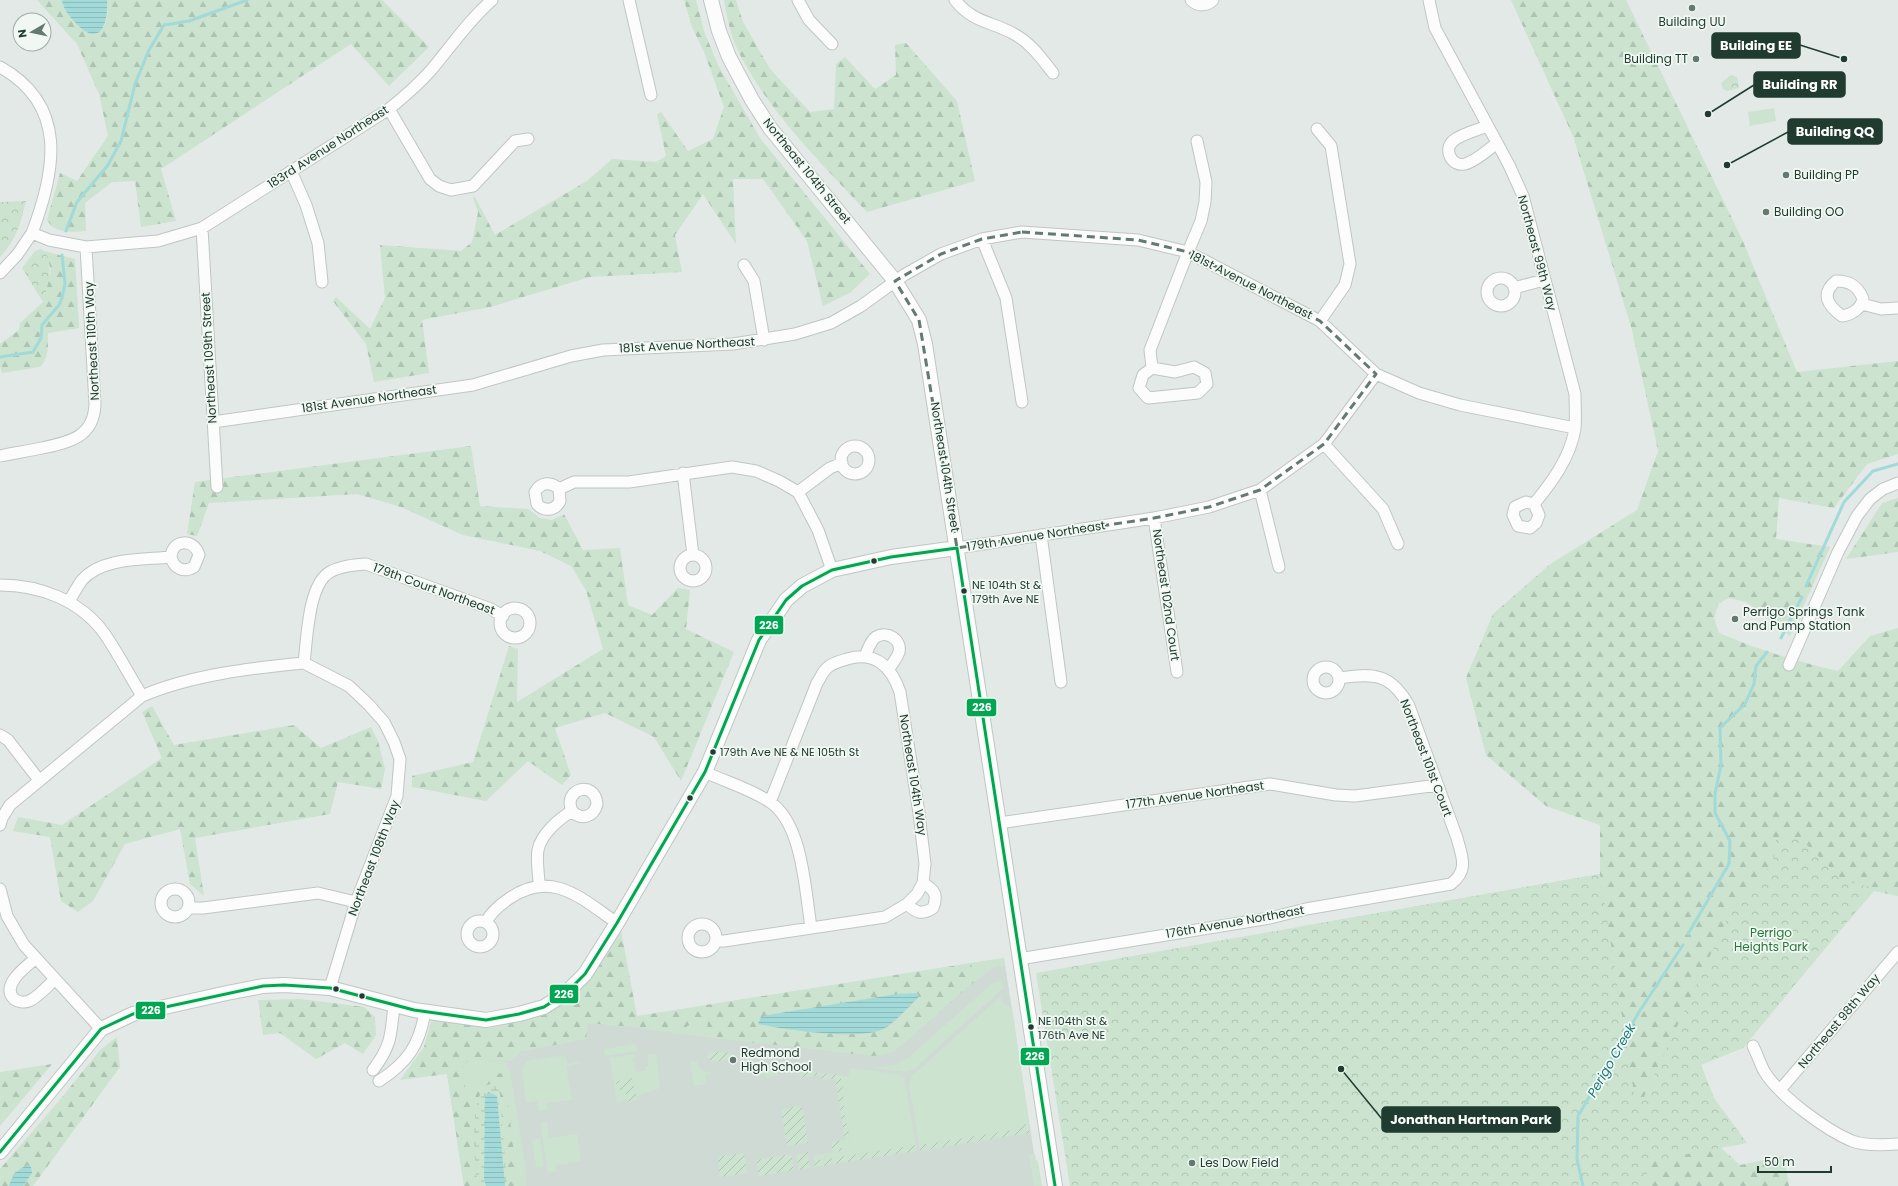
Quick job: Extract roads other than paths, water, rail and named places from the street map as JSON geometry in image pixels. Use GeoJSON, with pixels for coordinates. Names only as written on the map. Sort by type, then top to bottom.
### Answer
{"type":"FeatureCollection","features":[{"type":"Feature","properties":{"kind":"street","name":"183rd Avenue Northeast"},"geometry":{"type":"LineString","coordinates":[[32,233],[49,240],[86,247],[158,241],[202,228],[390,109],[413,90],[461,31],[492,0]]}},
{"type":"Feature","properties":{"kind":"street"},"geometry":{"type":"LineString","coordinates":[[629,0],[651,95]]}},
{"type":"Feature","properties":{"kind":"street","name":"Northeast 104th Street"},"geometry":{"type":"LineString","coordinates":[[711,0],[719,31],[729,57],[761,115],[895,281],[919,320],[925,344],[1055,1186]]}},
{"type":"Feature","properties":{"kind":"street"},"geometry":{"type":"LineString","coordinates":[[798,0],[809,20],[832,44]]}},
{"type":"Feature","properties":{"kind":"street"},"geometry":{"type":"LineString","coordinates":[[955,0],[974,19],[1013,34],[1031,45],[1053,74]]}},
{"type":"Feature","properties":{"kind":"street"},"geometry":{"type":"LineString","coordinates":[[1191,0],[1202,5],[1210,3],[1214,0]]}},
{"type":"Feature","properties":{"kind":"street","name":"Northeast 99th Way"},"geometry":{"type":"LineString","coordinates":[[1429,0],[1435,28],[1497,143],[1523,196],[1575,394],[1575,428],[1568,453],[1556,476],[1534,504]]}},
{"type":"Feature","properties":{"kind":"street"},"geometry":{"type":"LineString","coordinates":[[0,67],[11,73],[34,94],[48,121],[51,144],[50,164],[41,211],[32,233],[18,255],[0,273]]}},
{"type":"Feature","properties":{"kind":"street"},"geometry":{"type":"LineString","coordinates":[[390,109],[430,179],[439,186],[451,190],[473,186],[515,141],[528,139]]}},
{"type":"Feature","properties":{"kind":"street"},"geometry":{"type":"LineString","coordinates":[[1488,126],[1453,141],[1449,148],[1450,157],[1456,163],[1465,164],[1497,143]]}},
{"type":"Feature","properties":{"kind":"street"},"geometry":{"type":"LineString","coordinates":[[1317,129],[1331,146],[1350,264],[1345,285],[1320,321]]}},
{"type":"Feature","properties":{"kind":"street"},"geometry":{"type":"LineString","coordinates":[[1152,368],[1150,350],[1201,221],[1205,202],[1206,182],[1197,141]]}},
{"type":"Feature","properties":{"kind":"street"},"geometry":{"type":"LineString","coordinates":[[291,171],[306,205],[318,243],[322,282]]}},
{"type":"Feature","properties":{"kind":"street","name":"Northeast 109th Street"},"geometry":{"type":"LineString","coordinates":[[202,228],[217,487]]}},
{"type":"Feature","properties":{"kind":"street","name":"181st Avenue Northeast"},"geometry":{"type":"LineString","coordinates":[[213,422],[474,384],[572,356],[603,350],[733,344],[795,334],[831,323],[861,306],[895,281],[941,254],[982,239],[1022,232],[1138,240],[1188,252],[1320,321],[1376,374],[1418,393],[1460,405],[1575,428]]}},
{"type":"Feature","properties":{"kind":"street"},"geometry":{"type":"LineString","coordinates":[[982,239],[1006,298],[1022,402]]}},
{"type":"Feature","properties":{"kind":"street","name":"Northeast 110th Way"},"geometry":{"type":"LineString","coordinates":[[0,456],[65,444],[85,432],[93,420],[95,404],[86,247]]}},
{"type":"Feature","properties":{"kind":"street"},"geometry":{"type":"LineString","coordinates":[[744,264],[754,281],[764,340]]}},
{"type":"Feature","properties":{"kind":"street"},"geometry":{"type":"LineString","coordinates":[[1514,288],[1544,280]]}},
{"type":"Feature","properties":{"kind":"street"},"geometry":{"type":"LineString","coordinates":[[1862,304],[1881,309],[1898,308]]}},
{"type":"Feature","properties":{"kind":"street"},"geometry":{"type":"LineString","coordinates":[[1194,367],[1205,373],[1208,384],[1198,393],[1148,398],[1139,388],[1143,375],[1152,368],[1175,372],[1194,367]]}},
{"type":"Feature","properties":{"kind":"street","name":"179th Avenue Northeast"},"geometry":{"type":"LineString","coordinates":[[0,1152],[100,1029],[133,1014],[263,986],[284,985],[330,988],[424,1012],[486,1020],[519,1014],[544,1007],[567,992],[585,974],[617,923],[705,772],[759,640],[774,615],[786,600],[802,586],[832,570],[891,558],[1154,518],[1209,508],[1260,490],[1324,444],[1376,374]]}},
{"type":"Feature","properties":{"kind":"street"},"geometry":{"type":"LineString","coordinates":[[1324,444],[1383,509],[1398,544]]}},
{"type":"Feature","properties":{"kind":"street"},"geometry":{"type":"LineString","coordinates":[[798,492],[830,468],[842,463]]}},
{"type":"Feature","properties":{"kind":"street"},"geometry":{"type":"LineString","coordinates":[[559,489],[574,482],[629,482],[732,467],[756,471],[779,481],[798,492],[818,530],[832,570]]}},
{"type":"Feature","properties":{"kind":"street"},"geometry":{"type":"LineString","coordinates":[[683,473],[693,555]]}},
{"type":"Feature","properties":{"kind":"street"},"geometry":{"type":"LineString","coordinates":[[1789,665],[1838,552],[1857,516],[1870,499],[1883,489],[1898,483]]}},
{"type":"Feature","properties":{"kind":"street"},"geometry":{"type":"LineString","coordinates":[[1260,490],[1280,567]]}},
{"type":"Feature","properties":{"kind":"street","name":"Northeast 102nd Court"},"geometry":{"type":"LineString","coordinates":[[1154,518],[1177,672]]}},
{"type":"Feature","properties":{"kind":"street"},"geometry":{"type":"LineString","coordinates":[[1041,535],[1061,682]]}},
{"type":"Feature","properties":{"kind":"street"},"geometry":{"type":"LineString","coordinates":[[69,601],[83,580],[98,569],[115,563],[171,557]]}},
{"type":"Feature","properties":{"kind":"street","name":"179th Court Northeast"},"geometry":{"type":"LineString","coordinates":[[304,663],[314,597],[321,581],[329,573],[342,568],[366,564],[492,609],[503,616]]}},
{"type":"Feature","properties":{"kind":"street"},"geometry":{"type":"LineString","coordinates":[[0,585],[14,585],[41,590],[69,601],[85,613],[104,632],[142,696]]}},
{"type":"Feature","properties":{"kind":"street"},"geometry":{"type":"LineString","coordinates":[[770,802],[816,683],[827,668],[839,661],[865,656],[874,639],[881,635],[890,636],[897,642],[899,652],[889,669]]}},
{"type":"Feature","properties":{"kind":"street","name":"Northeast 104th Way"},"geometry":{"type":"LineString","coordinates":[[716,940],[724,941],[885,917],[907,904],[917,894],[923,883],[924,846],[900,692],[896,679],[889,669],[878,661],[865,656]]}},
{"type":"Feature","properties":{"kind":"street"},"geometry":{"type":"LineString","coordinates":[[0,825],[2,818],[10,806],[39,780],[142,696],[167,685],[304,663]]}},
{"type":"Feature","properties":{"kind":"street","name":"Northeast 108th Way"},"geometry":{"type":"LineString","coordinates":[[304,663],[349,686],[369,704],[384,722],[394,742],[400,759],[397,796],[356,902],[330,988]]}},
{"type":"Feature","properties":{"kind":"street","name":"Northeast 101st Court"},"geometry":{"type":"LineString","coordinates":[[1339,678],[1362,675],[1379,676],[1392,684],[1402,693],[1409,706],[1438,785],[1462,857],[1462,873],[1451,884]]}},
{"type":"Feature","properties":{"kind":"street"},"geometry":{"type":"LineString","coordinates":[[0,733],[8,740],[39,780]]}},
{"type":"Feature","properties":{"kind":"street"},"geometry":{"type":"LineString","coordinates":[[705,772],[770,802],[780,811],[797,842],[811,927]]}},
{"type":"Feature","properties":{"kind":"street","name":"177th Avenue Northeast"},"geometry":{"type":"LineString","coordinates":[[999,823],[1270,784],[1336,795],[1355,796],[1438,785]]}},
{"type":"Feature","properties":{"kind":"street"},"geometry":{"type":"LineString","coordinates":[[539,885],[538,850],[548,829],[572,810]]}},
{"type":"Feature","properties":{"kind":"street"},"geometry":{"type":"LineString","coordinates":[[907,904],[915,912],[921,913],[927,912],[933,908],[936,894],[933,889],[923,883]]}},
{"type":"Feature","properties":{"kind":"street","name":"176th Avenue Northeast"},"geometry":{"type":"LineString","coordinates":[[1020,959],[1270,918],[1306,909],[1451,884]]}},
{"type":"Feature","properties":{"kind":"street"},"geometry":{"type":"LineString","coordinates":[[486,922],[507,901],[518,893],[539,885],[571,892],[617,923]]}},
{"type":"Feature","properties":{"kind":"street"},"geometry":{"type":"LineString","coordinates":[[0,889],[7,916],[24,945],[100,1029]]}},
{"type":"Feature","properties":{"kind":"street"},"geometry":{"type":"LineString","coordinates":[[188,908],[203,908],[318,893],[356,902]]}},
{"type":"Feature","properties":{"kind":"street","name":"Northeast 98th Way"},"geometry":{"type":"LineString","coordinates":[[1780,1090],[1898,952]]}},
{"type":"Feature","properties":{"kind":"street"},"geometry":{"type":"LineString","coordinates":[[36,958],[11,982],[9,989],[14,999],[21,1002],[28,1001],[55,979]]}},
{"type":"Feature","properties":{"kind":"street"},"geometry":{"type":"LineString","coordinates":[[373,1070],[382,1058],[390,1042],[394,1004]]}},
{"type":"Feature","properties":{"kind":"street"},"geometry":{"type":"LineString","coordinates":[[379,1081],[396,1070],[412,1051],[420,1032],[424,1012]]}},
{"type":"Feature","properties":{"kind":"street"},"geometry":{"type":"LineString","coordinates":[[1753,1046],[1764,1071],[1780,1090],[1825,1125],[1854,1141],[1884,1145],[1898,1144]]}},
{"type":"Feature","properties":{"kind":"water"},"geometry":{"type":"Polygon","coordinates":[[[62,0],[107,0],[104,26],[96,34],[82,29],[68,14],[63,6],[62,0]]]}},
{"type":"Feature","properties":{"kind":"water"},"geometry":{"type":"Polygon","coordinates":[[[918,993],[918,998],[886,1028],[869,1033],[820,1033],[758,1024],[761,1017],[768,1015],[897,994],[918,993]]]}},
{"type":"Feature","properties":{"kind":"water"},"geometry":{"type":"Polygon","coordinates":[[[488,1092],[497,1096],[505,1186],[486,1186],[484,1180],[485,1098],[488,1092]]]}},
{"type":"Feature","properties":{"kind":"water"},"geometry":{"type":"Polygon","coordinates":[[[28,1165],[31,1167],[32,1173],[23,1186],[9,1186],[16,1173],[28,1165]]]}},
{"type":"Feature","properties":{"kind":"waterway"},"geometry":{"type":"LineString","coordinates":[[66,231],[77,202],[108,165],[121,141],[135,84],[149,50],[164,25],[189,21],[247,0]]}},
{"type":"Feature","properties":{"kind":"waterway"},"geometry":{"type":"LineString","coordinates":[[0,357],[33,352],[41,338],[42,325],[59,305],[62,298],[65,284],[62,255]]}},
{"type":"Feature","properties":{"kind":"waterway","name":"Perigo Creek"},"geometry":{"type":"LineString","coordinates":[[1806,586],[1844,502],[1873,471],[1898,464]]}},
{"type":"Feature","properties":{"kind":"waterway","name":"Perigo Creek"},"geometry":{"type":"LineString","coordinates":[[1781,638],[1802,597]]}},
{"type":"Feature","properties":{"kind":"waterway","name":"Perigo Creek"},"geometry":{"type":"LineString","coordinates":[[1688,934],[1729,864],[1730,841],[1715,813],[1715,794],[1721,765],[1720,728],[1745,704],[1754,684],[1756,666],[1767,652]]}},
{"type":"Feature","properties":{"kind":"waterway","name":"Perigo Creek"},"geometry":{"type":"LineString","coordinates":[[1583,1186],[1577,1159],[1578,1116],[1639,1012],[1683,945]]}},
{"type":"Feature","properties":{"kind":"place","name":"Building UU"},"geometry":{"type":"Point","coordinates":[1692,8]}},
{"type":"Feature","properties":{"kind":"place","name":"Building TT"},"geometry":{"type":"Point","coordinates":[1696,59]}},
{"type":"Feature","properties":{"kind":"place","name":"Building EE"},"geometry":{"type":"Point","coordinates":[1844,59]}},
{"type":"Feature","properties":{"kind":"place","name":"Building RR"},"geometry":{"type":"Point","coordinates":[1708,114]}},
{"type":"Feature","properties":{"kind":"place","name":"Building QQ"},"geometry":{"type":"Point","coordinates":[1727,165]}},
{"type":"Feature","properties":{"kind":"place","name":"Building PP"},"geometry":{"type":"Point","coordinates":[1786,175]}},
{"type":"Feature","properties":{"kind":"place","name":"Building OO"},"geometry":{"type":"Point","coordinates":[1766,212]}},
{"type":"Feature","properties":{"kind":"place","name":"NE 104th St & 179th Ave NE"},"geometry":{"type":"Point","coordinates":[964,591]}},
{"type":"Feature","properties":{"kind":"place","name":"Perrigo Springs Tank and Pump Station"},"geometry":{"type":"Point","coordinates":[1735,619]}},
{"type":"Feature","properties":{"kind":"place","name":"179th Ave NE & NE 105th St"},"geometry":{"type":"Point","coordinates":[713,752]}},
{"type":"Feature","properties":{"kind":"place","name":"NE 104th St & 176th Ave NE"},"geometry":{"type":"Point","coordinates":[1031,1027]}},
{"type":"Feature","properties":{"kind":"place","name":"Redmond High School"},"geometry":{"type":"Point","coordinates":[733,1060]}},
{"type":"Feature","properties":{"kind":"place","name":"Jonathan Hartman Park"},"geometry":{"type":"Point","coordinates":[1341,1069]}},
{"type":"Feature","properties":{"kind":"place","name":"Les Dow Field"},"geometry":{"type":"Point","coordinates":[1192,1163]}},
{"type":"Feature","properties":{"kind":"park label","name":"Perrigo Heights Park"},"geometry":{"type":"Point","coordinates":[1771,940]}}]}
